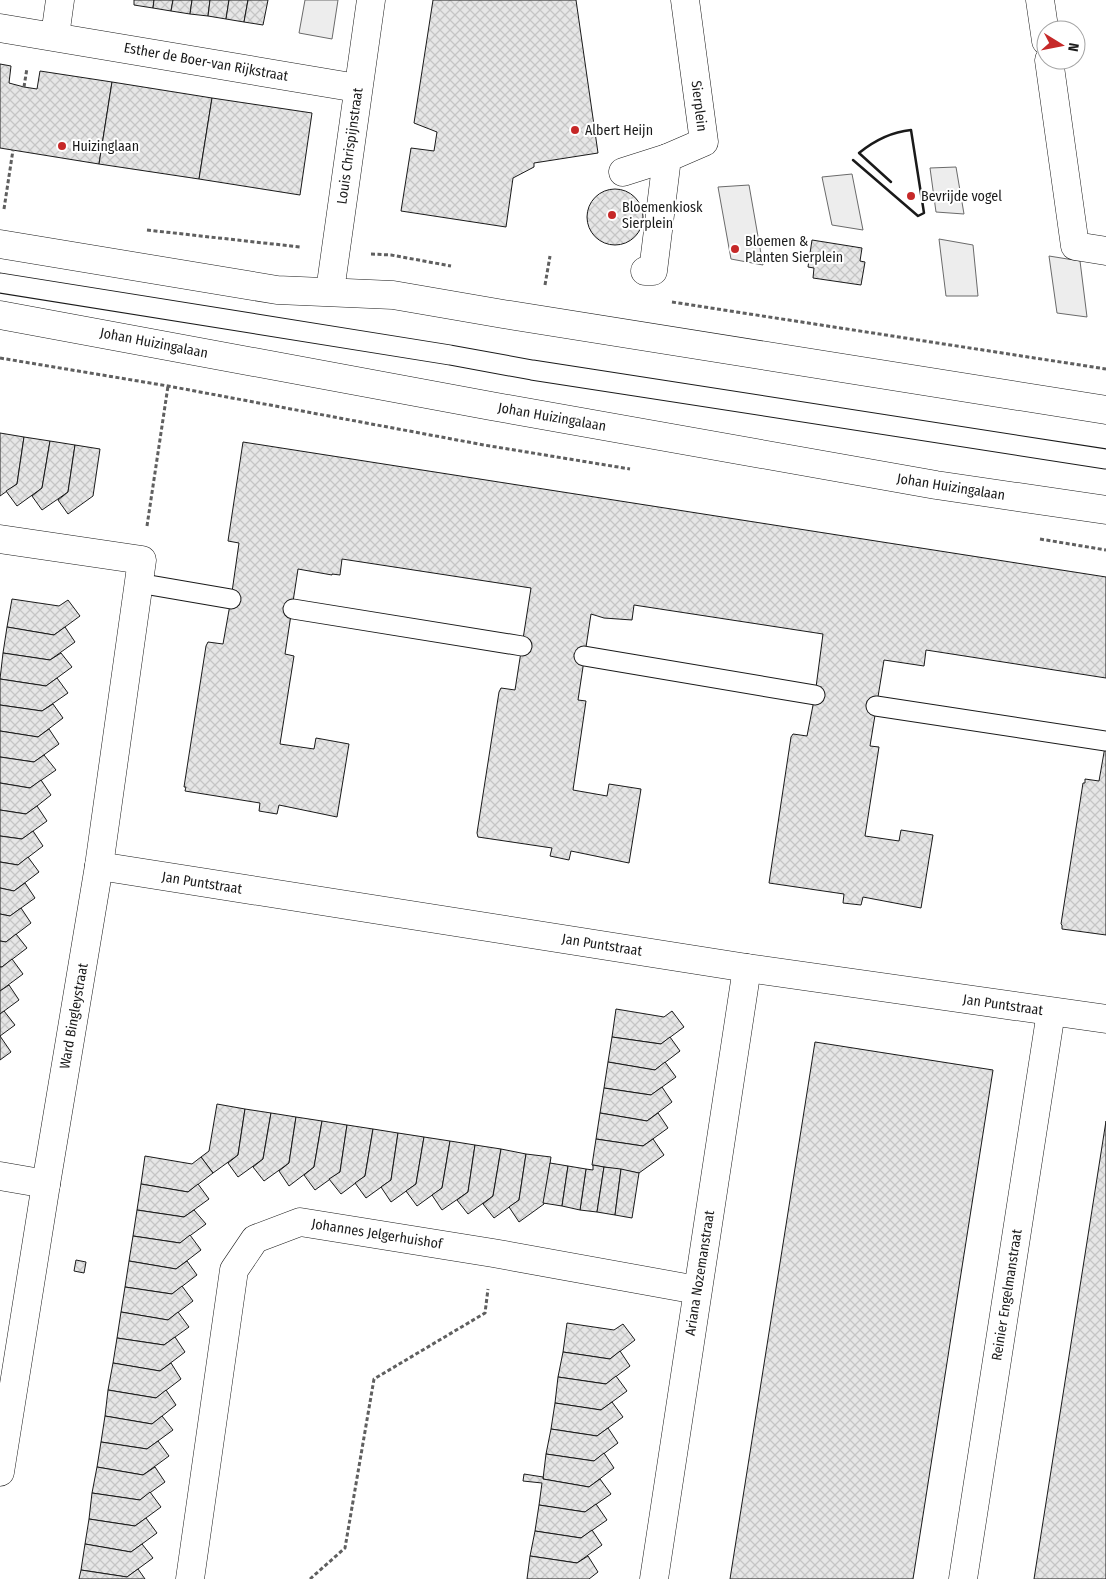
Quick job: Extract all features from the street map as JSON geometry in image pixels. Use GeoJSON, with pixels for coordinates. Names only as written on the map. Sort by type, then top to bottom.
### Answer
{"type":"FeatureCollection","features":[{"type":"Feature","properties":{"kind":"street"},"geometry":{"type":"LineString","coordinates":[[55,36],[60,0]]}},
{"type":"Feature","properties":{"kind":"street","name":"Louis Chrispijnstraat"},"geometry":{"type":"LineString","coordinates":[[330,291],[371,0]]}},
{"type":"Feature","properties":{"kind":"street","name":"Sierplein"},"geometry":{"type":"LineString","coordinates":[[667,158],[704,142],[685,0]]}},
{"type":"Feature","properties":{"kind":"street"},"geometry":{"type":"LineString","coordinates":[[1040,0],[1043,20]]}},
{"type":"Feature","properties":{"kind":"street","name":"Esther de Boer-van Rijkstraat"},"geometry":{"type":"LineString","coordinates":[[0,28],[358,88]]}},
{"type":"Feature","properties":{"kind":"street"},"geometry":{"type":"LineString","coordinates":[[1050,70],[1075,246],[1106,251]]}},
{"type":"Feature","properties":{"kind":"street"},"geometry":{"type":"LineString","coordinates":[[623,172],[667,158],[653,271],[645,271]]}},
{"type":"Feature","properties":{"kind":"street"},"geometry":{"type":"LineString","coordinates":[[0,244],[277,290],[393,295],[1106,410]]}},
{"type":"Feature","properties":{"kind":"street","name":"Johan Huizingalaan"},"geometry":{"type":"LineString","coordinates":[[0,315],[500,408],[936,485],[1106,510]]}},
{"type":"Feature","properties":{"kind":"street"},"geometry":{"type":"LineString","coordinates":[[0,539],[140,572]]}},
{"type":"Feature","properties":{"kind":"street","name":"Ward Bingleystraat"},"geometry":{"type":"LineString","coordinates":[[0,1472],[99,866],[140,572]]}},
{"type":"Feature","properties":{"kind":"street","name":"Jan Puntstraat"},"geometry":{"type":"LineString","coordinates":[[99,866],[747,968],[1106,1019]]}},
{"type":"Feature","properties":{"kind":"street","name":"Ariana Nozemanstraat"},"geometry":{"type":"LineString","coordinates":[[654,1579],[747,968]]}},
{"type":"Feature","properties":{"kind":"street","name":"Reinier Engelmanstraat"},"geometry":{"type":"LineString","coordinates":[[963,1579],[1051,1012]]}},
{"type":"Feature","properties":{"kind":"street"},"geometry":{"type":"LineString","coordinates":[[0,1176],[46,1184]]}},
{"type":"Feature","properties":{"kind":"street","name":"Johannes Jelgerhuishof"},"geometry":{"type":"LineString","coordinates":[[190,1579],[234,1270],[255,1239],[300,1222],[493,1253],[697,1290]]}},
{"type":"Feature","properties":{"kind":"lane"},"geometry":{"type":"LineString","coordinates":[[0,283],[599,380],[1106,459]]}},
{"type":"Feature","properties":{"kind":"lane"},"geometry":{"type":"LineString","coordinates":[[140,572],[231,599]]}},
{"type":"Feature","properties":{"kind":"lane"},"geometry":{"type":"LineString","coordinates":[[293,609],[522,646]]}},
{"type":"Feature","properties":{"kind":"lane"},"geometry":{"type":"LineString","coordinates":[[584,656],[815,695]]}},
{"type":"Feature","properties":{"kind":"lane"},"geometry":{"type":"LineString","coordinates":[[876,706],[1106,740]]}},
{"type":"Feature","properties":{"kind":"path"},"geometry":{"type":"LineString","coordinates":[[3,213],[13,150]]}},
{"type":"Feature","properties":{"kind":"path"},"geometry":{"type":"LineString","coordinates":[[290,246],[336,252],[391,255],[460,268]]}},
{"type":"Feature","properties":{"kind":"path"},"geometry":{"type":"LineString","coordinates":[[536,281],[546,282]]}},
{"type":"Feature","properties":{"kind":"path"},"geometry":{"type":"LineString","coordinates":[[670,302],[1106,369]]}},
{"type":"Feature","properties":{"kind":"path"},"geometry":{"type":"LineString","coordinates":[[0,358],[168,386],[484,445]]}},
{"type":"Feature","properties":{"kind":"path"},"geometry":{"type":"LineString","coordinates":[[140,572],[168,386]]}},
{"type":"Feature","properties":{"kind":"path"},"geometry":{"type":"LineString","coordinates":[[310,1579],[345,1548],[374,1379],[485,1312],[493,1253]]}},
{"type":"Feature","properties":{"kind":"shaded area"},"geometry":{"type":"Polygon","coordinates":[[[305,0],[338,0],[332,39],[299,33],[305,0]]]}},
{"type":"Feature","properties":{"kind":"shaded area"},"geometry":{"type":"Polygon","coordinates":[[[956,167],[964,214],[936,212],[930,168],[956,167]]]}},
{"type":"Feature","properties":{"kind":"shaded area"},"geometry":{"type":"Polygon","coordinates":[[[852,174],[863,230],[832,225],[822,177],[852,174]]]}},
{"type":"Feature","properties":{"kind":"shaded area"},"geometry":{"type":"Polygon","coordinates":[[[749,185],[763,265],[731,259],[718,187],[749,185]]]}},
{"type":"Feature","properties":{"kind":"shaded area"},"geometry":{"type":"Polygon","coordinates":[[[939,239],[973,245],[978,296],[946,296],[939,239]]]}},
{"type":"Feature","properties":{"kind":"shaded area"},"geometry":{"type":"Polygon","coordinates":[[[1049,256],[1080,261],[1087,317],[1057,313],[1049,256]]]}},
{"type":"Feature","properties":{"kind":"building"},"geometry":{"type":"Polygon","coordinates":[[[134,0],[154,0],[153,8],[134,5],[134,0]]]}},
{"type":"Feature","properties":{"kind":"building"},"geometry":{"type":"Polygon","coordinates":[[[154,0],[173,0],[171,11],[153,8],[154,0]]]}},
{"type":"Feature","properties":{"kind":"building"},"geometry":{"type":"Polygon","coordinates":[[[173,0],[192,0],[190,14],[171,11],[173,0]]]}},
{"type":"Feature","properties":{"kind":"building"},"geometry":{"type":"Polygon","coordinates":[[[192,0],[210,0],[208,16],[190,14],[192,0]]]}},
{"type":"Feature","properties":{"kind":"building"},"geometry":{"type":"Polygon","coordinates":[[[210,0],[229,0],[226,19],[208,16],[210,0]]]}},
{"type":"Feature","properties":{"kind":"building"},"geometry":{"type":"Polygon","coordinates":[[[229,0],[248,0],[244,22],[226,19],[229,0]]]}},
{"type":"Feature","properties":{"kind":"building"},"geometry":{"type":"Polygon","coordinates":[[[248,0],[268,0],[263,25],[244,22],[248,0]]]}},
{"type":"Feature","properties":{"kind":"building"},"geometry":{"type":"Polygon","coordinates":[[[433,0],[576,0],[598,153],[534,163],[534,167],[513,178],[506,227],[401,211],[411,148],[434,151],[437,132],[414,123],[433,0]]]}},
{"type":"Feature","properties":{"kind":"building"},"geometry":{"type":"Polygon","coordinates":[[[0,64],[11,66],[9,83],[24,87],[37,89],[40,71],[112,82],[99,164],[0,148],[0,64]]]}},
{"type":"Feature","properties":{"kind":"building"},"geometry":{"type":"Polygon","coordinates":[[[112,82],[212,98],[199,179],[99,164],[112,82]]]}},
{"type":"Feature","properties":{"kind":"building"},"geometry":{"type":"Polygon","coordinates":[[[212,98],[312,113],[300,195],[199,179],[212,98]]]}},
{"type":"Feature","properties":{"kind":"building"},"geometry":{"type":"Polygon","coordinates":[[[610,189],[620,189],[635,197],[641,206],[643,217],[641,228],[635,237],[620,245],[610,245],[599,240],[592,233],[587,222],[587,212],[592,201],[599,194],[610,189]]]}},
{"type":"Feature","properties":{"kind":"building"},"geometry":{"type":"Polygon","coordinates":[[[812,240],[862,248],[860,261],[865,262],[861,285],[813,278],[814,268],[808,267],[812,240]]]}},
{"type":"Feature","properties":{"kind":"building"},"geometry":{"type":"Polygon","coordinates":[[[0,433],[24,437],[17,484],[0,496],[0,433]]]}},
{"type":"Feature","properties":{"kind":"building"},"geometry":{"type":"Polygon","coordinates":[[[24,437],[50,441],[42,488],[17,506],[6,491],[17,484],[24,437]]]}},
{"type":"Feature","properties":{"kind":"building"},"geometry":{"type":"Polygon","coordinates":[[[50,441],[75,445],[68,492],[42,510],[32,496],[42,488],[50,441]]]}},
{"type":"Feature","properties":{"kind":"building"},"geometry":{"type":"Polygon","coordinates":[[[243,442],[1106,577],[1106,678],[926,650],[924,666],[884,660],[870,746],[879,747],[865,836],[899,841],[901,830],[933,835],[921,908],[863,897],[861,905],[843,903],[844,894],[769,883],[791,737],[793,734],[807,736],[815,695],[823,634],[634,605],[632,620],[604,618],[591,614],[578,700],[586,701],[573,790],[607,796],[609,784],[641,789],[629,863],[571,851],[569,860],[550,856],[552,848],[478,837],[477,833],[499,692],[501,688],[515,690],[531,588],[342,559],[340,575],[298,569],[285,654],[294,656],[280,744],[314,749],[316,738],[349,744],[337,817],[279,805],[277,814],[259,811],[260,803],[185,791],[186,787],[184,787],[206,646],[208,642],[223,644],[231,599],[239,543],[228,541],[243,442]]]}},
{"type":"Feature","properties":{"kind":"building"},"geometry":{"type":"Polygon","coordinates":[[[75,445],[100,449],[93,496],[68,514],[58,500],[68,492],[75,445]]]}},
{"type":"Feature","properties":{"kind":"building"},"geometry":{"type":"Polygon","coordinates":[[[12,599],[59,606],[68,600],[80,616],[54,635],[7,627],[12,599]]]}},
{"type":"Feature","properties":{"kind":"building"},"geometry":{"type":"Polygon","coordinates":[[[7,627],[54,635],[65,627],[75,642],[50,660],[3,653],[7,627]]]}},
{"type":"Feature","properties":{"kind":"building"},"geometry":{"type":"Polygon","coordinates":[[[3,653],[50,660],[61,653],[72,667],[46,686],[0,679],[3,653]]]}},
{"type":"Feature","properties":{"kind":"building"},"geometry":{"type":"Polygon","coordinates":[[[57,678],[68,693],[42,711],[0,705],[0,679],[46,686],[57,678]]]}},
{"type":"Feature","properties":{"kind":"building"},"geometry":{"type":"Polygon","coordinates":[[[53,704],[63,718],[38,737],[0,731],[0,705],[42,711],[53,704]]]}},
{"type":"Feature","properties":{"kind":"building"},"geometry":{"type":"Polygon","coordinates":[[[49,729],[59,744],[34,762],[0,757],[0,731],[38,737],[49,729]]]}},
{"type":"Feature","properties":{"kind":"building"},"geometry":{"type":"Polygon","coordinates":[[[1106,741],[1106,935],[1062,929],[1061,924],[1083,783],[1085,783],[1085,779],[1099,781],[1106,741]]]}},
{"type":"Feature","properties":{"kind":"building"},"geometry":{"type":"Polygon","coordinates":[[[44,755],[56,770],[30,788],[0,783],[0,757],[34,762],[44,755]]]}},
{"type":"Feature","properties":{"kind":"building"},"geometry":{"type":"Polygon","coordinates":[[[41,780],[51,795],[37,806],[26,814],[0,810],[0,783],[30,788],[41,780]]]}},
{"type":"Feature","properties":{"kind":"building"},"geometry":{"type":"Polygon","coordinates":[[[37,806],[47,821],[22,839],[0,836],[0,810],[26,814],[37,806]]]}},
{"type":"Feature","properties":{"kind":"building"},"geometry":{"type":"Polygon","coordinates":[[[33,831],[43,846],[18,865],[0,862],[0,836],[22,839],[33,831]]]}},
{"type":"Feature","properties":{"kind":"building"},"geometry":{"type":"Polygon","coordinates":[[[28,857],[39,872],[14,891],[0,888],[0,862],[18,865],[28,857]]]}},
{"type":"Feature","properties":{"kind":"building"},"geometry":{"type":"Polygon","coordinates":[[[25,883],[35,898],[10,916],[0,914],[0,888],[14,891],[25,883]]]}},
{"type":"Feature","properties":{"kind":"building"},"geometry":{"type":"Polygon","coordinates":[[[21,908],[31,923],[6,942],[0,941],[0,914],[10,916],[21,908]]]}},
{"type":"Feature","properties":{"kind":"building"},"geometry":{"type":"Polygon","coordinates":[[[16,934],[27,948],[0,967],[0,941],[6,942],[16,934]]]}},
{"type":"Feature","properties":{"kind":"building"},"geometry":{"type":"Polygon","coordinates":[[[12,959],[23,974],[0,991],[0,967],[12,959]]]}},
{"type":"Feature","properties":{"kind":"building"},"geometry":{"type":"Polygon","coordinates":[[[9,985],[19,1000],[0,1014],[0,991],[9,985]]]}},
{"type":"Feature","properties":{"kind":"building"},"geometry":{"type":"Polygon","coordinates":[[[616,1009],[664,1017],[672,1011],[684,1027],[661,1044],[612,1037],[616,1009]]]}},
{"type":"Feature","properties":{"kind":"building"},"geometry":{"type":"Polygon","coordinates":[[[4,1011],[15,1025],[0,1036],[0,1014],[4,1011]]]}},
{"type":"Feature","properties":{"kind":"building"},"geometry":{"type":"Polygon","coordinates":[[[0,1036],[11,1052],[0,1060],[0,1036]]]}},
{"type":"Feature","properties":{"kind":"building"},"geometry":{"type":"Polygon","coordinates":[[[612,1037],[661,1044],[670,1037],[680,1051],[655,1070],[608,1062],[612,1037]]]}},
{"type":"Feature","properties":{"kind":"building"},"geometry":{"type":"Polygon","coordinates":[[[815,1042],[993,1070],[913,1579],[730,1579],[815,1042]]]}},
{"type":"Feature","properties":{"kind":"building"},"geometry":{"type":"Polygon","coordinates":[[[608,1062],[655,1070],[665,1062],[676,1077],[651,1095],[604,1088],[608,1062]]]}},
{"type":"Feature","properties":{"kind":"building"},"geometry":{"type":"Polygon","coordinates":[[[662,1087],[672,1102],[647,1121],[600,1113],[604,1088],[651,1095],[662,1087]]]}},
{"type":"Feature","properties":{"kind":"building"},"geometry":{"type":"Polygon","coordinates":[[[217,1104],[245,1109],[238,1155],[213,1173],[201,1157],[209,1151],[217,1104]]]}},
{"type":"Feature","properties":{"kind":"building"},"geometry":{"type":"Polygon","coordinates":[[[245,1109],[271,1113],[263,1159],[238,1177],[228,1163],[238,1155],[245,1109]]]}},
{"type":"Feature","properties":{"kind":"building"},"geometry":{"type":"Polygon","coordinates":[[[271,1113],[296,1117],[289,1163],[264,1181],[253,1167],[263,1159],[271,1113]]]}},
{"type":"Feature","properties":{"kind":"building"},"geometry":{"type":"Polygon","coordinates":[[[600,1113],[647,1121],[658,1113],[668,1128],[643,1146],[596,1139],[600,1113]]]}},
{"type":"Feature","properties":{"kind":"building"},"geometry":{"type":"Polygon","coordinates":[[[296,1117],[322,1121],[314,1167],[289,1186],[279,1171],[289,1163],[296,1117]]]}},
{"type":"Feature","properties":{"kind":"building"},"geometry":{"type":"Polygon","coordinates":[[[322,1121],[347,1125],[340,1172],[315,1190],[304,1175],[314,1167],[322,1121]]]}},
{"type":"Feature","properties":{"kind":"building"},"geometry":{"type":"Polygon","coordinates":[[[1106,1121],[1106,1579],[1034,1579],[1106,1121]]]}},
{"type":"Feature","properties":{"kind":"building"},"geometry":{"type":"Polygon","coordinates":[[[347,1125],[373,1129],[365,1176],[341,1194],[329,1179],[340,1172],[347,1125]]]}},
{"type":"Feature","properties":{"kind":"building"},"geometry":{"type":"Polygon","coordinates":[[[373,1129],[398,1133],[391,1180],[366,1198],[355,1183],[365,1176],[373,1129]]]}},
{"type":"Feature","properties":{"kind":"building"},"geometry":{"type":"Polygon","coordinates":[[[398,1133],[424,1137],[416,1184],[391,1202],[381,1187],[391,1180],[398,1133]]]}},
{"type":"Feature","properties":{"kind":"building"},"geometry":{"type":"Polygon","coordinates":[[[424,1137],[450,1141],[442,1188],[417,1206],[406,1191],[416,1184],[424,1137]]]}},
{"type":"Feature","properties":{"kind":"building"},"geometry":{"type":"Polygon","coordinates":[[[596,1139],[643,1146],[653,1139],[664,1155],[639,1173],[592,1165],[596,1139]]]}},
{"type":"Feature","properties":{"kind":"building"},"geometry":{"type":"Polygon","coordinates":[[[450,1141],[475,1145],[468,1192],[442,1210],[432,1195],[442,1188],[450,1141]]]}},
{"type":"Feature","properties":{"kind":"building"},"geometry":{"type":"Polygon","coordinates":[[[475,1145],[501,1149],[493,1196],[468,1214],[457,1200],[468,1192],[475,1145]]]}},
{"type":"Feature","properties":{"kind":"building"},"geometry":{"type":"Polygon","coordinates":[[[501,1149],[526,1154],[519,1200],[494,1218],[483,1204],[493,1196],[501,1149]]]}},
{"type":"Feature","properties":{"kind":"building"},"geometry":{"type":"Polygon","coordinates":[[[526,1154],[551,1157],[544,1204],[519,1222],[509,1207],[519,1200],[526,1154]]]}},
{"type":"Feature","properties":{"kind":"building"},"geometry":{"type":"Polygon","coordinates":[[[145,1156],[192,1164],[201,1157],[213,1173],[188,1192],[141,1184],[145,1156]]]}},
{"type":"Feature","properties":{"kind":"building"},"geometry":{"type":"Polygon","coordinates":[[[550,1163],[568,1166],[562,1206],[543,1203],[550,1163]]]}},
{"type":"Feature","properties":{"kind":"building"},"geometry":{"type":"Polygon","coordinates":[[[593,1165],[604,1167],[597,1212],[580,1210],[586,1169],[593,1170],[593,1165]]]}},
{"type":"Feature","properties":{"kind":"building"},"geometry":{"type":"Polygon","coordinates":[[[568,1166],[586,1169],[580,1210],[562,1206],[568,1166]]]}},
{"type":"Feature","properties":{"kind":"building"},"geometry":{"type":"Polygon","coordinates":[[[604,1167],[621,1169],[615,1215],[597,1212],[604,1167]]]}},
{"type":"Feature","properties":{"kind":"building"},"geometry":{"type":"Polygon","coordinates":[[[621,1169],[639,1173],[632,1218],[615,1215],[621,1169]]]}},
{"type":"Feature","properties":{"kind":"building"},"geometry":{"type":"Polygon","coordinates":[[[141,1184],[188,1192],[198,1184],[209,1199],[184,1217],[137,1210],[141,1184]]]}},
{"type":"Feature","properties":{"kind":"building"},"geometry":{"type":"Polygon","coordinates":[[[137,1210],[184,1217],[194,1210],[206,1224],[180,1243],[133,1236],[137,1210]]]}},
{"type":"Feature","properties":{"kind":"building"},"geometry":{"type":"Polygon","coordinates":[[[190,1235],[201,1250],[176,1269],[129,1261],[133,1236],[180,1243],[190,1235]]]}},
{"type":"Feature","properties":{"kind":"building"},"geometry":{"type":"Polygon","coordinates":[[[76,1260],[86,1262],[84,1273],[74,1271],[76,1260]]]}},
{"type":"Feature","properties":{"kind":"building"},"geometry":{"type":"Polygon","coordinates":[[[129,1261],[176,1269],[187,1261],[197,1275],[172,1294],[125,1287],[129,1261]]]}},
{"type":"Feature","properties":{"kind":"building"},"geometry":{"type":"Polygon","coordinates":[[[182,1286],[193,1301],[168,1320],[121,1312],[125,1287],[172,1294],[182,1286]]]}},
{"type":"Feature","properties":{"kind":"building"},"geometry":{"type":"Polygon","coordinates":[[[121,1312],[168,1320],[178,1312],[189,1327],[164,1345],[117,1338],[121,1312]]]}},
{"type":"Feature","properties":{"kind":"building"},"geometry":{"type":"Polygon","coordinates":[[[567,1323],[614,1330],[623,1324],[635,1340],[610,1359],[563,1352],[567,1323]]]}},
{"type":"Feature","properties":{"kind":"building"},"geometry":{"type":"Polygon","coordinates":[[[175,1337],[185,1352],[160,1371],[113,1363],[117,1338],[164,1345],[175,1337]]]}},
{"type":"Feature","properties":{"kind":"building"},"geometry":{"type":"Polygon","coordinates":[[[620,1351],[630,1366],[606,1384],[558,1377],[563,1352],[610,1359],[620,1351]]]}},
{"type":"Feature","properties":{"kind":"building"},"geometry":{"type":"Polygon","coordinates":[[[113,1363],[160,1371],[171,1363],[181,1379],[156,1398],[108,1390],[113,1363]]]}},
{"type":"Feature","properties":{"kind":"building"},"geometry":{"type":"Polygon","coordinates":[[[616,1376],[627,1391],[601,1410],[555,1403],[558,1377],[606,1384],[616,1376]]]}},
{"type":"Feature","properties":{"kind":"building"},"geometry":{"type":"Polygon","coordinates":[[[108,1390],[156,1398],[166,1390],[176,1405],[152,1424],[105,1416],[108,1390]]]}},
{"type":"Feature","properties":{"kind":"building"},"geometry":{"type":"Polygon","coordinates":[[[612,1402],[623,1417],[597,1436],[551,1429],[555,1403],[601,1410],[612,1402]]]}},
{"type":"Feature","properties":{"kind":"building"},"geometry":{"type":"Polygon","coordinates":[[[105,1416],[152,1424],[162,1416],[173,1430],[147,1449],[101,1442],[105,1416]]]}},
{"type":"Feature","properties":{"kind":"building"},"geometry":{"type":"Polygon","coordinates":[[[608,1428],[618,1443],[594,1461],[546,1454],[551,1429],[597,1436],[608,1428]]]}},
{"type":"Feature","properties":{"kind":"building"},"geometry":{"type":"Polygon","coordinates":[[[158,1441],[169,1456],[143,1475],[97,1467],[101,1442],[147,1449],[158,1441]]]}},
{"type":"Feature","properties":{"kind":"building"},"geometry":{"type":"Polygon","coordinates":[[[604,1453],[614,1468],[589,1487],[543,1479],[546,1454],[594,1461],[604,1453]]]}},
{"type":"Feature","properties":{"kind":"building"},"geometry":{"type":"Polygon","coordinates":[[[97,1467],[143,1475],[155,1467],[165,1482],[140,1500],[92,1493],[97,1467]]]}},
{"type":"Feature","properties":{"kind":"building"},"geometry":{"type":"Polygon","coordinates":[[[524,1474],[589,1487],[600,1479],[611,1494],[585,1512],[539,1505],[542,1483],[523,1481],[524,1474]]]}},
{"type":"Feature","properties":{"kind":"building"},"geometry":{"type":"Polygon","coordinates":[[[150,1492],[161,1507],[135,1526],[89,1519],[92,1493],[140,1500],[150,1492]]]}},
{"type":"Feature","properties":{"kind":"building"},"geometry":{"type":"Polygon","coordinates":[[[596,1504],[607,1520],[581,1538],[535,1531],[539,1505],[585,1512],[596,1504]]]}},
{"type":"Feature","properties":{"kind":"building"},"geometry":{"type":"Polygon","coordinates":[[[146,1518],[157,1533],[131,1552],[85,1544],[89,1519],[135,1526],[146,1518]]]}},
{"type":"Feature","properties":{"kind":"building"},"geometry":{"type":"Polygon","coordinates":[[[592,1530],[602,1545],[577,1563],[530,1556],[535,1531],[581,1538],[592,1530]]]}},
{"type":"Feature","properties":{"kind":"building"},"geometry":{"type":"Polygon","coordinates":[[[85,1544],[131,1552],[142,1544],[153,1558],[127,1577],[81,1570],[85,1544]]]}},
{"type":"Feature","properties":{"kind":"building"},"geometry":{"type":"Polygon","coordinates":[[[530,1556],[577,1563],[588,1556],[598,1572],[589,1579],[527,1579],[530,1556]]]}},
{"type":"Feature","properties":{"kind":"building"},"geometry":{"type":"Polygon","coordinates":[[[138,1569],[145,1579],[79,1579],[81,1570],[127,1577],[138,1569]]]}},
{"type":"Feature","properties":{"kind":"wall"},"geometry":{"type":"LineString","coordinates":[[853,160],[918,216],[924,213],[911,130],[884,137],[859,153],[891,182]]}},
{"type":"Feature","properties":{"kind":"place","name":"Albert Heijn"},"geometry":{"type":"Point","coordinates":[575,130]}},
{"type":"Feature","properties":{"kind":"place","name":"Huizinglaan"},"geometry":{"type":"Point","coordinates":[62,146]}},
{"type":"Feature","properties":{"kind":"place","name":"Bevrijde vogel"},"geometry":{"type":"Point","coordinates":[911,196]}},
{"type":"Feature","properties":{"kind":"place","name":"Bloemenkiosk Sierplein"},"geometry":{"type":"Point","coordinates":[612,215]}},
{"type":"Feature","properties":{"kind":"place","name":"Bloemen & Planten Sierplein"},"geometry":{"type":"Point","coordinates":[735,249]}}]}
